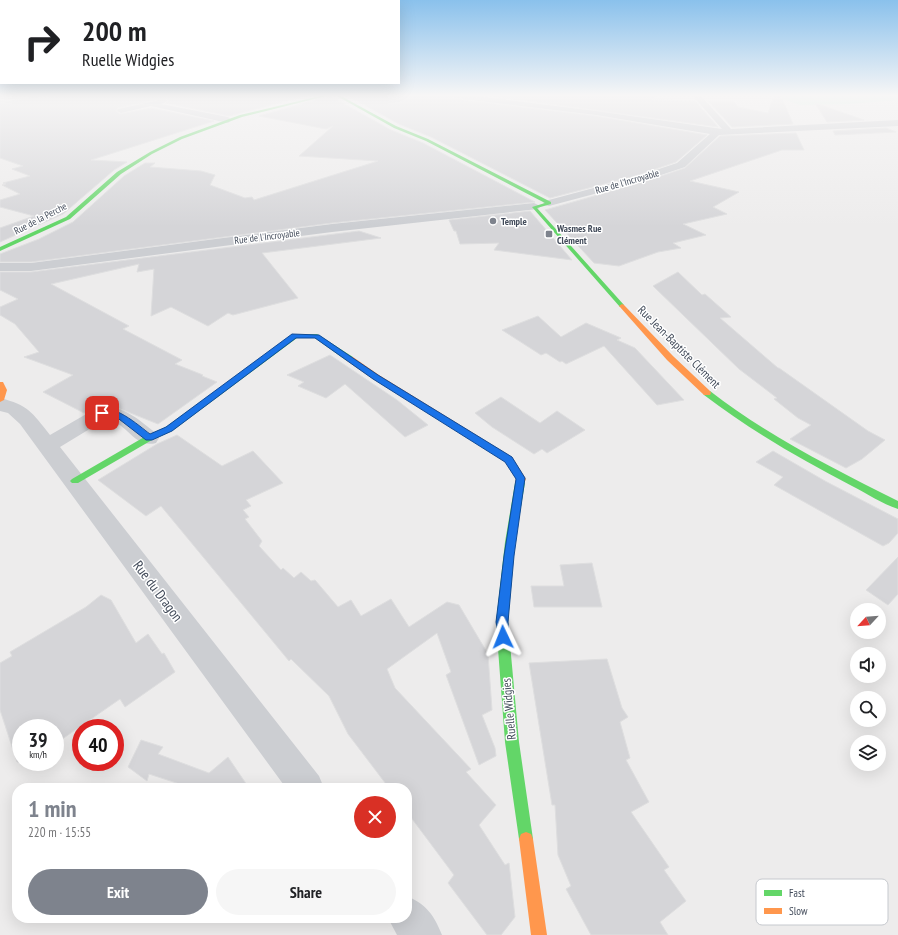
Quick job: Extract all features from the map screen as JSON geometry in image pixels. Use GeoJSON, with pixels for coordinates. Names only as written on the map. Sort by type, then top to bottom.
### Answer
{"type":"FeatureCollection","features":[{"type":"Feature","properties":{"kind":"street","name":"Rue de la Perche"},"geometry":{"type":"LineString","coordinates":[[0,249],[68,218],[115,176],[157,150],[177,140]]}},
{"type":"Feature","properties":{"kind":"street"},"geometry":{"type":"LineString","coordinates":[[426,140],[549,203]]}},
{"type":"Feature","properties":{"kind":"street","name":"Rue de l'Incroyable"},"geometry":{"type":"LineString","coordinates":[[549,203],[681,166],[713,140]]}},
{"type":"Feature","properties":{"kind":"street"},"geometry":{"type":"LineString","coordinates":[[534,207],[549,203]]}},
{"type":"Feature","properties":{"kind":"street","name":"Rue de l'Incroyable"},"geometry":{"type":"LineString","coordinates":[[0,267],[31,267],[332,228],[534,207]]}},
{"type":"Feature","properties":{"kind":"street","name":"Rue Jean-Baptiste Clément"},"geometry":{"type":"LineString","coordinates":[[534,207],[661,350],[688,377],[718,403],[752,427],[811,461],[898,505]]}},
{"type":"Feature","properties":{"kind":"street"},"geometry":{"type":"LineString","coordinates":[[0,249],[3,251],[0,256]]}},
{"type":"Feature","properties":{"kind":"street","name":"Ruelle Widgies"},"geometry":{"type":"LineString","coordinates":[[75,481],[149,438],[169,429],[295,336],[317,336],[376,377],[508,459],[521,478],[510,542],[502,622],[512,742],[539,935]]}},
{"type":"Feature","properties":{"kind":"street"},"geometry":{"type":"LineString","coordinates":[[0,384],[3,387],[4,392],[0,400]]}},
{"type":"Feature","properties":{"kind":"street","name":"Rue du Dragon"},"geometry":{"type":"LineString","coordinates":[[0,404],[9,406],[23,415],[48,445],[303,783]]}},
{"type":"Feature","properties":{"kind":"street"},"geometry":{"type":"LineString","coordinates":[[48,445],[102,413],[117,414],[149,438]]}},
{"type":"Feature","properties":{"kind":"street"},"geometry":{"type":"LineString","coordinates":[[412,922],[422,935]]}},
{"type":"Feature","properties":{"kind":"building"},"geometry":{"type":"Polygon","coordinates":[[[0,140],[155,140],[91,160],[127,162],[114,170],[63,214],[0,242],[0,228],[34,216],[0,207],[0,200],[20,194],[2,185],[6,184],[3,183],[30,176],[12,169],[23,166],[0,158],[0,140]]]}},
{"type":"Feature","properties":{"kind":"building"},"geometry":{"type":"Polygon","coordinates":[[[318,140],[415,140],[535,202],[332,223],[31,262],[0,262],[0,254],[39,239],[73,222],[124,176],[145,163],[155,163],[150,167],[201,171],[215,175],[210,185],[245,198],[252,197],[254,200],[378,161],[299,156],[318,140]]]}},
{"type":"Feature","properties":{"kind":"building"},"geometry":{"type":"Polygon","coordinates":[[[436,140],[702,140],[676,162],[635,176],[550,198],[436,140]]]}},
{"type":"Feature","properties":{"kind":"building"},"geometry":{"type":"Polygon","coordinates":[[[716,140],[799,140],[804,150],[782,150],[690,181],[739,192],[713,207],[727,214],[683,224],[706,235],[673,243],[681,248],[658,252],[619,266],[594,263],[545,210],[643,182],[685,168],[716,140]]]}},
{"type":"Feature","properties":{"kind":"building"},"geometry":{"type":"Polygon","coordinates":[[[530,211],[572,260],[494,250],[499,243],[460,244],[456,231],[454,231],[449,220],[530,211]]]}},
{"type":"Feature","properties":{"kind":"building"},"geometry":{"type":"Polygon","coordinates":[[[359,231],[381,238],[262,253],[298,298],[233,315],[228,313],[208,326],[171,307],[151,316],[154,269],[137,272],[139,264],[51,284],[129,326],[123,329],[182,360],[175,364],[217,382],[158,424],[113,406],[95,408],[84,413],[43,392],[73,375],[24,357],[39,352],[15,324],[0,315],[0,307],[18,299],[0,290],[0,272],[31,272],[359,231]]]}},
{"type":"Feature","properties":{"kind":"building"},"geometry":{"type":"Polygon","coordinates":[[[678,272],[702,295],[705,294],[731,317],[720,318],[778,368],[868,431],[885,440],[862,459],[846,468],[790,439],[811,425],[798,418],[774,399],[777,398],[739,369],[653,286],[678,272]]]}},
{"type":"Feature","properties":{"kind":"building"},"geometry":{"type":"Polygon","coordinates":[[[538,316],[561,337],[586,323],[621,338],[617,340],[635,348],[684,400],[657,405],[604,346],[566,364],[546,353],[541,355],[502,330],[538,316]]]}},
{"type":"Feature","properties":{"kind":"building"},"geometry":{"type":"Polygon","coordinates":[[[330,355],[397,400],[428,425],[405,437],[345,384],[326,398],[298,386],[304,382],[287,375],[330,355]]]}},
{"type":"Feature","properties":{"kind":"building"},"geometry":{"type":"Polygon","coordinates":[[[501,397],[540,423],[557,411],[585,430],[547,453],[542,449],[534,454],[492,427],[475,413],[501,397]]]}},
{"type":"Feature","properties":{"kind":"building"},"geometry":{"type":"Polygon","coordinates":[[[177,435],[222,466],[253,451],[283,483],[246,500],[251,506],[243,510],[249,517],[245,519],[262,541],[259,546],[281,570],[283,568],[294,578],[301,572],[311,581],[315,580],[338,607],[351,600],[361,616],[391,599],[409,627],[447,602],[459,605],[488,654],[492,710],[482,715],[495,748],[496,756],[479,765],[446,675],[451,672],[437,633],[387,669],[395,688],[471,769],[466,772],[496,805],[479,825],[505,865],[509,863],[515,917],[501,935],[487,935],[448,883],[454,875],[412,819],[412,783],[385,783],[348,734],[329,696],[291,659],[289,661],[161,506],[146,516],[98,480],[157,444],[177,435]]]}},
{"type":"Feature","properties":{"kind":"building"},"geometry":{"type":"Polygon","coordinates":[[[773,451],[825,481],[898,519],[898,533],[889,543],[883,546],[774,485],[783,477],[756,462],[773,451]]]}},
{"type":"Feature","properties":{"kind":"building"},"geometry":{"type":"Polygon","coordinates":[[[898,557],[898,594],[888,605],[866,590],[898,557]]]}},
{"type":"Feature","properties":{"kind":"building"},"geometry":{"type":"Polygon","coordinates":[[[592,563],[602,607],[534,607],[531,586],[564,586],[560,565],[592,563]]]}},
{"type":"Feature","properties":{"kind":"building"},"geometry":{"type":"Polygon","coordinates":[[[101,595],[111,600],[136,643],[148,634],[162,654],[164,653],[175,672],[125,707],[120,699],[91,719],[72,719],[72,732],[64,738],[64,719],[12,719],[12,747],[0,710],[0,663],[12,656],[10,652],[86,607],[101,595]]]}},
{"type":"Feature","properties":{"kind":"building"},"geometry":{"type":"Polygon","coordinates":[[[607,659],[622,708],[628,717],[620,722],[630,758],[626,760],[649,802],[631,812],[669,867],[664,870],[686,901],[660,922],[668,935],[591,935],[566,889],[571,886],[558,855],[555,805],[552,805],[529,663],[607,659]]]}},
{"type":"Feature","properties":{"kind":"building"},"geometry":{"type":"Polygon","coordinates":[[[141,740],[163,747],[158,754],[209,773],[228,757],[246,783],[177,783],[149,774],[147,781],[128,767],[141,740]]]}},
{"type":"Feature","properties":{"kind":"traffic: fast"},"geometry":{"type":"LineString","coordinates":[[0,249],[68,218],[119,173],[151,153],[178,140]]}},
{"type":"Feature","properties":{"kind":"traffic: fast"},"geometry":{"type":"LineString","coordinates":[[426,140],[549,203],[534,207],[622,306]]}},
{"type":"Feature","properties":{"kind":"traffic: fast"},"geometry":{"type":"LineString","coordinates":[[75,481],[149,438],[169,429],[295,336],[317,336],[350,359]]}},
{"type":"Feature","properties":{"kind":"traffic: fast"},"geometry":{"type":"LineString","coordinates":[[707,393],[752,426],[824,467],[898,505]]}},
{"type":"Feature","properties":{"kind":"traffic: fast"},"geometry":{"type":"LineString","coordinates":[[520,483],[510,542],[502,622],[512,742],[526,839]]}},
{"type":"Feature","properties":{"kind":"traffic: slow"},"geometry":{"type":"LineString","coordinates":[[622,306],[670,358],[707,393]]}},
{"type":"Feature","properties":{"kind":"traffic: slow"},"geometry":{"type":"LineString","coordinates":[[350,359],[376,377],[509,459],[521,479],[520,483]]}},
{"type":"Feature","properties":{"kind":"traffic: slow"},"geometry":{"type":"LineString","coordinates":[[0,384],[3,390],[0,400]]}},
{"type":"Feature","properties":{"kind":"traffic: slow"},"geometry":{"type":"LineString","coordinates":[[526,839],[539,935]]}},
{"type":"Feature","properties":{"kind":"place","name":"Temple"},"geometry":{"type":"Point","coordinates":[493,221]}},
{"type":"Feature","properties":{"kind":"place","name":"Wasmes Rue Clément"},"geometry":{"type":"Point","coordinates":[549,234]}},
{"type":"Feature","properties":{"kind":"route"},"geometry":{"type":"LineString","coordinates":[[102,413],[117,414],[149,438],[169,429],[295,336],[317,336],[376,377],[508,459],[521,478],[510,542],[502,622],[503,637]]}}]}
